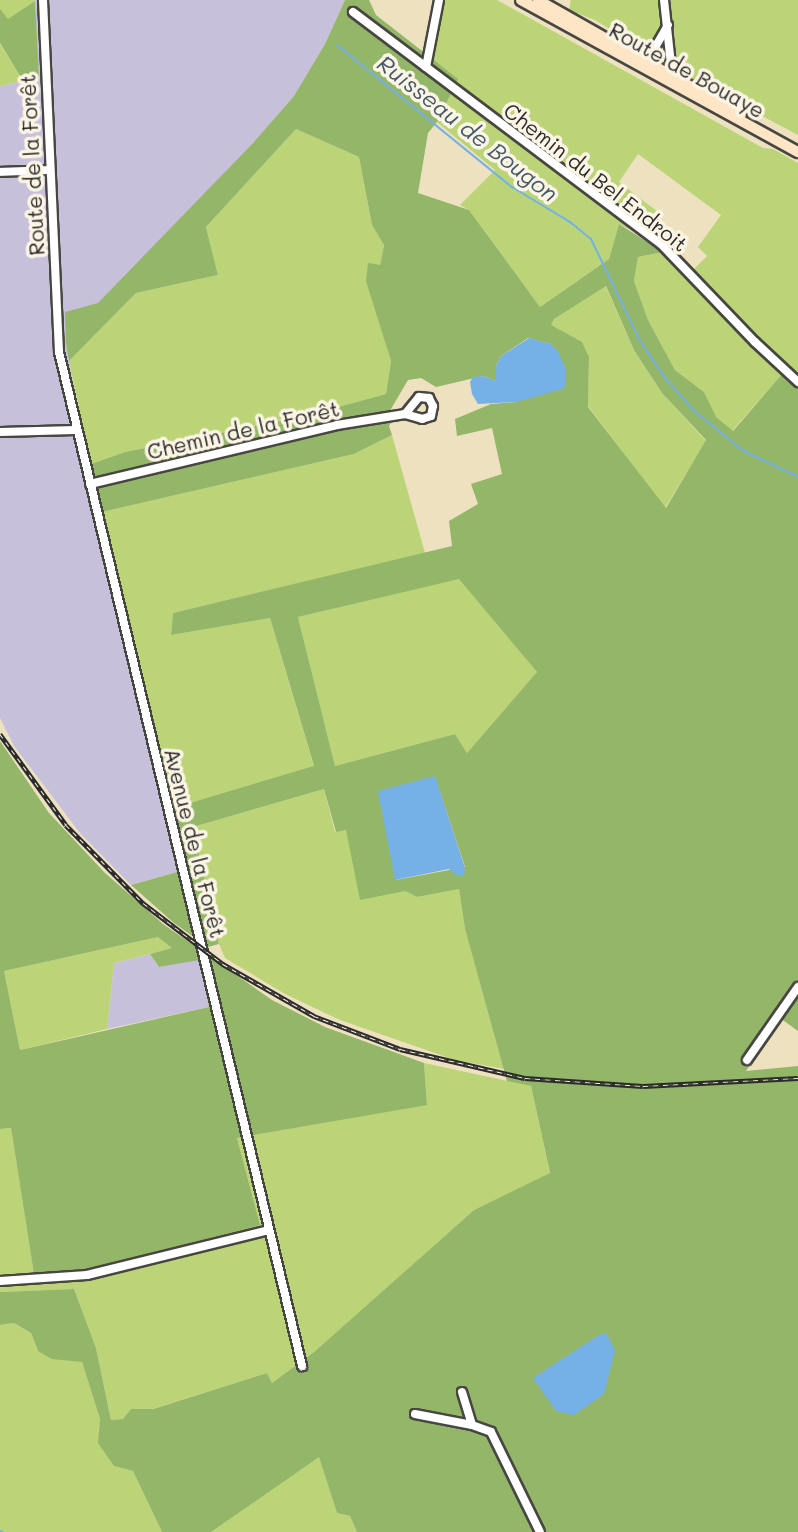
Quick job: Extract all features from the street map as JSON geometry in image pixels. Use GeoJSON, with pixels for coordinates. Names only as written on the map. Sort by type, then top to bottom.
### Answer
{"type":"FeatureCollection","features":[{"type":"Feature","properties":{"kind":"main road","name":"Route de Bouaye"},"geometry":{"type":"LineString","coordinates":[[521,0],[798,150]]}},
{"type":"Feature","properties":{"kind":"main road","name":"Route de Bouaye"},"geometry":{"type":"LineString","coordinates":[[538,0],[646,66],[667,72],[798,150]]}},
{"type":"Feature","properties":{"kind":"street","name":"Route de la Forêt"},"geometry":{"type":"LineString","coordinates":[[43,0],[57,328]]}},
{"type":"Feature","properties":{"kind":"street"},"geometry":{"type":"LineString","coordinates":[[426,67],[439,0]]}},
{"type":"Feature","properties":{"kind":"street"},"geometry":{"type":"LineString","coordinates":[[664,0],[671,64],[667,72]]}},
{"type":"Feature","properties":{"kind":"street","name":"Chemin du Bel Endroit"},"geometry":{"type":"LineString","coordinates":[[352,12],[661,244],[798,382]]}},
{"type":"Feature","properties":{"kind":"street"},"geometry":{"type":"LineString","coordinates":[[646,66],[668,25]]}},
{"type":"Feature","properties":{"kind":"street"},"geometry":{"type":"LineString","coordinates":[[0,172],[49,170]]}},
{"type":"Feature","properties":{"kind":"street","name":"Avenue de la Forêt"},"geometry":{"type":"LineString","coordinates":[[57,328],[76,430],[302,1366]]}},
{"type":"Feature","properties":{"kind":"street","name":"Chemin de la Forêt"},"geometry":{"type":"LineString","coordinates":[[90,484],[337,425],[405,414]]}},
{"type":"Feature","properties":{"kind":"street"},"geometry":{"type":"LineString","coordinates":[[0,432],[76,430]]}},
{"type":"Feature","properties":{"kind":"street"},"geometry":{"type":"LineString","coordinates":[[747,1060],[798,987]]}},
{"type":"Feature","properties":{"kind":"street"},"geometry":{"type":"LineString","coordinates":[[0,1281],[99,1273],[269,1230]]}},
{"type":"Feature","properties":{"kind":"street"},"geometry":{"type":"LineString","coordinates":[[462,1392],[472,1425]]}},
{"type":"Feature","properties":{"kind":"street"},"geometry":{"type":"LineString","coordinates":[[415,1414],[472,1425],[491,1432],[540,1532]]}},
{"type":"Feature","properties":{"kind":"shaded area"},"geometry":{"type":"Polygon","coordinates":[[[35,0],[345,0],[325,44],[294,96],[253,143],[98,304],[66,344],[81,423],[188,869],[131,885],[80,833],[14,746],[0,718],[0,86],[38,78],[35,0]]]}},
{"type":"Feature","properties":{"kind":"shaded area"},"geometry":{"type":"Polygon","coordinates":[[[150,954],[159,967],[199,959],[209,1007],[107,1029],[114,963],[150,954]]]}},
{"type":"Feature","properties":{"kind":"green space"},"geometry":{"type":"Polygon","coordinates":[[[0,0],[35,1],[8,20],[0,9],[0,0]]]}},
{"type":"Feature","properties":{"kind":"green space"},"geometry":{"type":"Polygon","coordinates":[[[345,0],[369,0],[376,15],[458,79],[437,122],[428,133],[418,193],[469,210],[540,307],[609,259],[619,224],[663,252],[638,257],[634,281],[648,320],[675,370],[704,392],[716,417],[733,431],[783,373],[798,386],[798,1031],[780,1018],[746,1071],[798,1066],[798,1532],[357,1532],[350,1516],[337,1513],[319,1457],[211,1532],[162,1532],[133,1471],[114,1466],[98,1443],[100,1419],[82,1362],[52,1359],[38,1351],[31,1333],[14,1323],[0,1325],[0,1292],[74,1289],[96,1348],[111,1420],[123,1419],[131,1409],[153,1409],[267,1373],[272,1383],[314,1352],[474,1210],[550,1173],[531,1086],[507,1081],[465,929],[459,889],[417,897],[405,891],[360,900],[346,830],[336,832],[324,789],[193,827],[219,944],[208,947],[174,923],[131,885],[188,869],[173,808],[314,766],[270,618],[171,635],[173,613],[452,546],[449,521],[478,504],[471,484],[502,474],[492,428],[457,436],[455,419],[491,404],[517,402],[565,367],[551,344],[528,338],[501,356],[496,366],[496,381],[483,376],[436,387],[421,378],[408,380],[391,409],[392,421],[389,426],[392,435],[354,454],[102,512],[91,464],[125,452],[301,417],[386,394],[391,361],[366,281],[368,263],[380,265],[384,245],[372,225],[359,157],[296,129],[206,227],[218,275],[136,293],[69,361],[66,344],[65,312],[98,303],[253,143],[294,96],[325,44],[345,0]],[[606,286],[554,319],[551,325],[582,342],[589,357],[588,407],[666,508],[706,440],[662,393],[634,350],[606,286]],[[459,579],[298,617],[335,766],[455,734],[467,753],[537,672],[459,579]],[[435,777],[396,880],[465,867],[435,777]]]}},
{"type":"Feature","properties":{"kind":"green space"},"geometry":{"type":"Polygon","coordinates":[[[435,0],[497,0],[763,148],[773,149],[798,163],[798,386],[783,373],[732,431],[715,417],[704,392],[675,370],[648,320],[634,281],[638,257],[663,252],[687,276],[707,256],[698,247],[721,215],[638,154],[619,182],[658,212],[639,234],[619,224],[609,259],[540,307],[469,210],[460,205],[495,170],[437,122],[457,79],[424,55],[435,0]]]}},
{"type":"Feature","properties":{"kind":"green space"},"geometry":{"type":"Polygon","coordinates":[[[571,0],[798,0],[798,135],[685,75],[595,20],[569,10],[571,0]]]}},
{"type":"Feature","properties":{"kind":"green space"},"geometry":{"type":"Polygon","coordinates":[[[35,1],[39,78],[23,81],[0,43],[0,9],[8,19],[35,1]]]}},
{"type":"Feature","properties":{"kind":"green space"},"geometry":{"type":"Polygon","coordinates":[[[0,44],[23,81],[0,86],[0,44]]]}},
{"type":"Feature","properties":{"kind":"green space"},"geometry":{"type":"Polygon","coordinates":[[[296,129],[359,157],[372,225],[384,244],[380,265],[381,327],[391,361],[386,394],[301,417],[125,452],[91,464],[69,361],[136,293],[218,275],[206,227],[296,129]]]}},
{"type":"Feature","properties":{"kind":"green space"},"geometry":{"type":"Polygon","coordinates":[[[605,285],[634,350],[662,393],[706,441],[665,508],[588,406],[589,357],[582,343],[550,325],[554,319],[605,285]]]}},
{"type":"Feature","properties":{"kind":"green space"},"geometry":{"type":"Polygon","coordinates":[[[392,435],[425,553],[173,613],[171,635],[270,618],[314,767],[173,808],[102,512],[354,454],[392,435]]]}},
{"type":"Feature","properties":{"kind":"green space"},"geometry":{"type":"Polygon","coordinates":[[[459,578],[537,672],[467,753],[455,734],[335,766],[298,617],[459,578]]]}},
{"type":"Feature","properties":{"kind":"green space"},"geometry":{"type":"Polygon","coordinates":[[[0,741],[49,813],[104,872],[163,924],[272,1000],[325,1027],[424,1063],[427,1105],[237,1138],[260,1225],[90,1269],[34,1274],[11,1128],[0,1129],[0,741]],[[158,937],[4,971],[20,1050],[209,1007],[199,960],[159,967],[150,954],[172,948],[158,937]]]}},
{"type":"Feature","properties":{"kind":"green space"},"geometry":{"type":"Polygon","coordinates":[[[324,789],[335,832],[346,830],[405,891],[417,897],[459,889],[465,929],[504,1069],[455,1060],[340,1020],[285,994],[225,958],[219,944],[193,827],[324,789]]]}},
{"type":"Feature","properties":{"kind":"green space"},"geometry":{"type":"Polygon","coordinates":[[[158,937],[173,948],[114,963],[107,1029],[20,1050],[4,971],[158,937]]]}},
{"type":"Feature","properties":{"kind":"green space"},"geometry":{"type":"Polygon","coordinates":[[[424,1063],[531,1086],[550,1174],[474,1210],[314,1352],[272,1383],[267,1373],[152,1409],[131,1409],[123,1419],[111,1420],[96,1348],[74,1289],[0,1292],[0,1129],[11,1128],[34,1273],[260,1225],[237,1138],[427,1104],[424,1063]]]}},
{"type":"Feature","properties":{"kind":"green space"},"geometry":{"type":"Polygon","coordinates":[[[14,1323],[31,1333],[38,1351],[82,1362],[100,1419],[99,1443],[114,1466],[133,1471],[162,1532],[0,1532],[0,1325],[14,1323]]]}},
{"type":"Feature","properties":{"kind":"green space"},"geometry":{"type":"Polygon","coordinates":[[[319,1456],[337,1513],[350,1516],[357,1532],[211,1532],[319,1456]]]}},
{"type":"Feature","properties":{"kind":"water"},"geometry":{"type":"Polygon","coordinates":[[[529,338],[551,344],[558,352],[565,367],[565,388],[517,402],[478,404],[472,394],[470,382],[473,377],[483,376],[496,381],[496,366],[501,356],[529,338]]]}},
{"type":"Feature","properties":{"kind":"water"},"geometry":{"type":"Polygon","coordinates":[[[435,776],[465,868],[464,876],[457,876],[449,869],[395,880],[378,791],[435,776]]]}},
{"type":"Feature","properties":{"kind":"water"},"geometry":{"type":"Polygon","coordinates":[[[606,1333],[615,1350],[604,1394],[574,1415],[556,1411],[533,1378],[606,1333]]]}},
{"type":"Feature","properties":{"kind":"waterway","name":"Ruisseau de Bougon"},"geometry":{"type":"LineString","coordinates":[[337,45],[512,187],[570,222],[591,239],[640,341],[662,374],[693,410],[742,450],[798,477]]}},
{"type":"Feature","properties":{"kind":"railway"},"geometry":{"type":"LineString","coordinates":[[0,734],[66,825],[143,903],[223,964],[314,1016],[400,1049],[525,1078],[643,1086],[798,1078]]}}]}
